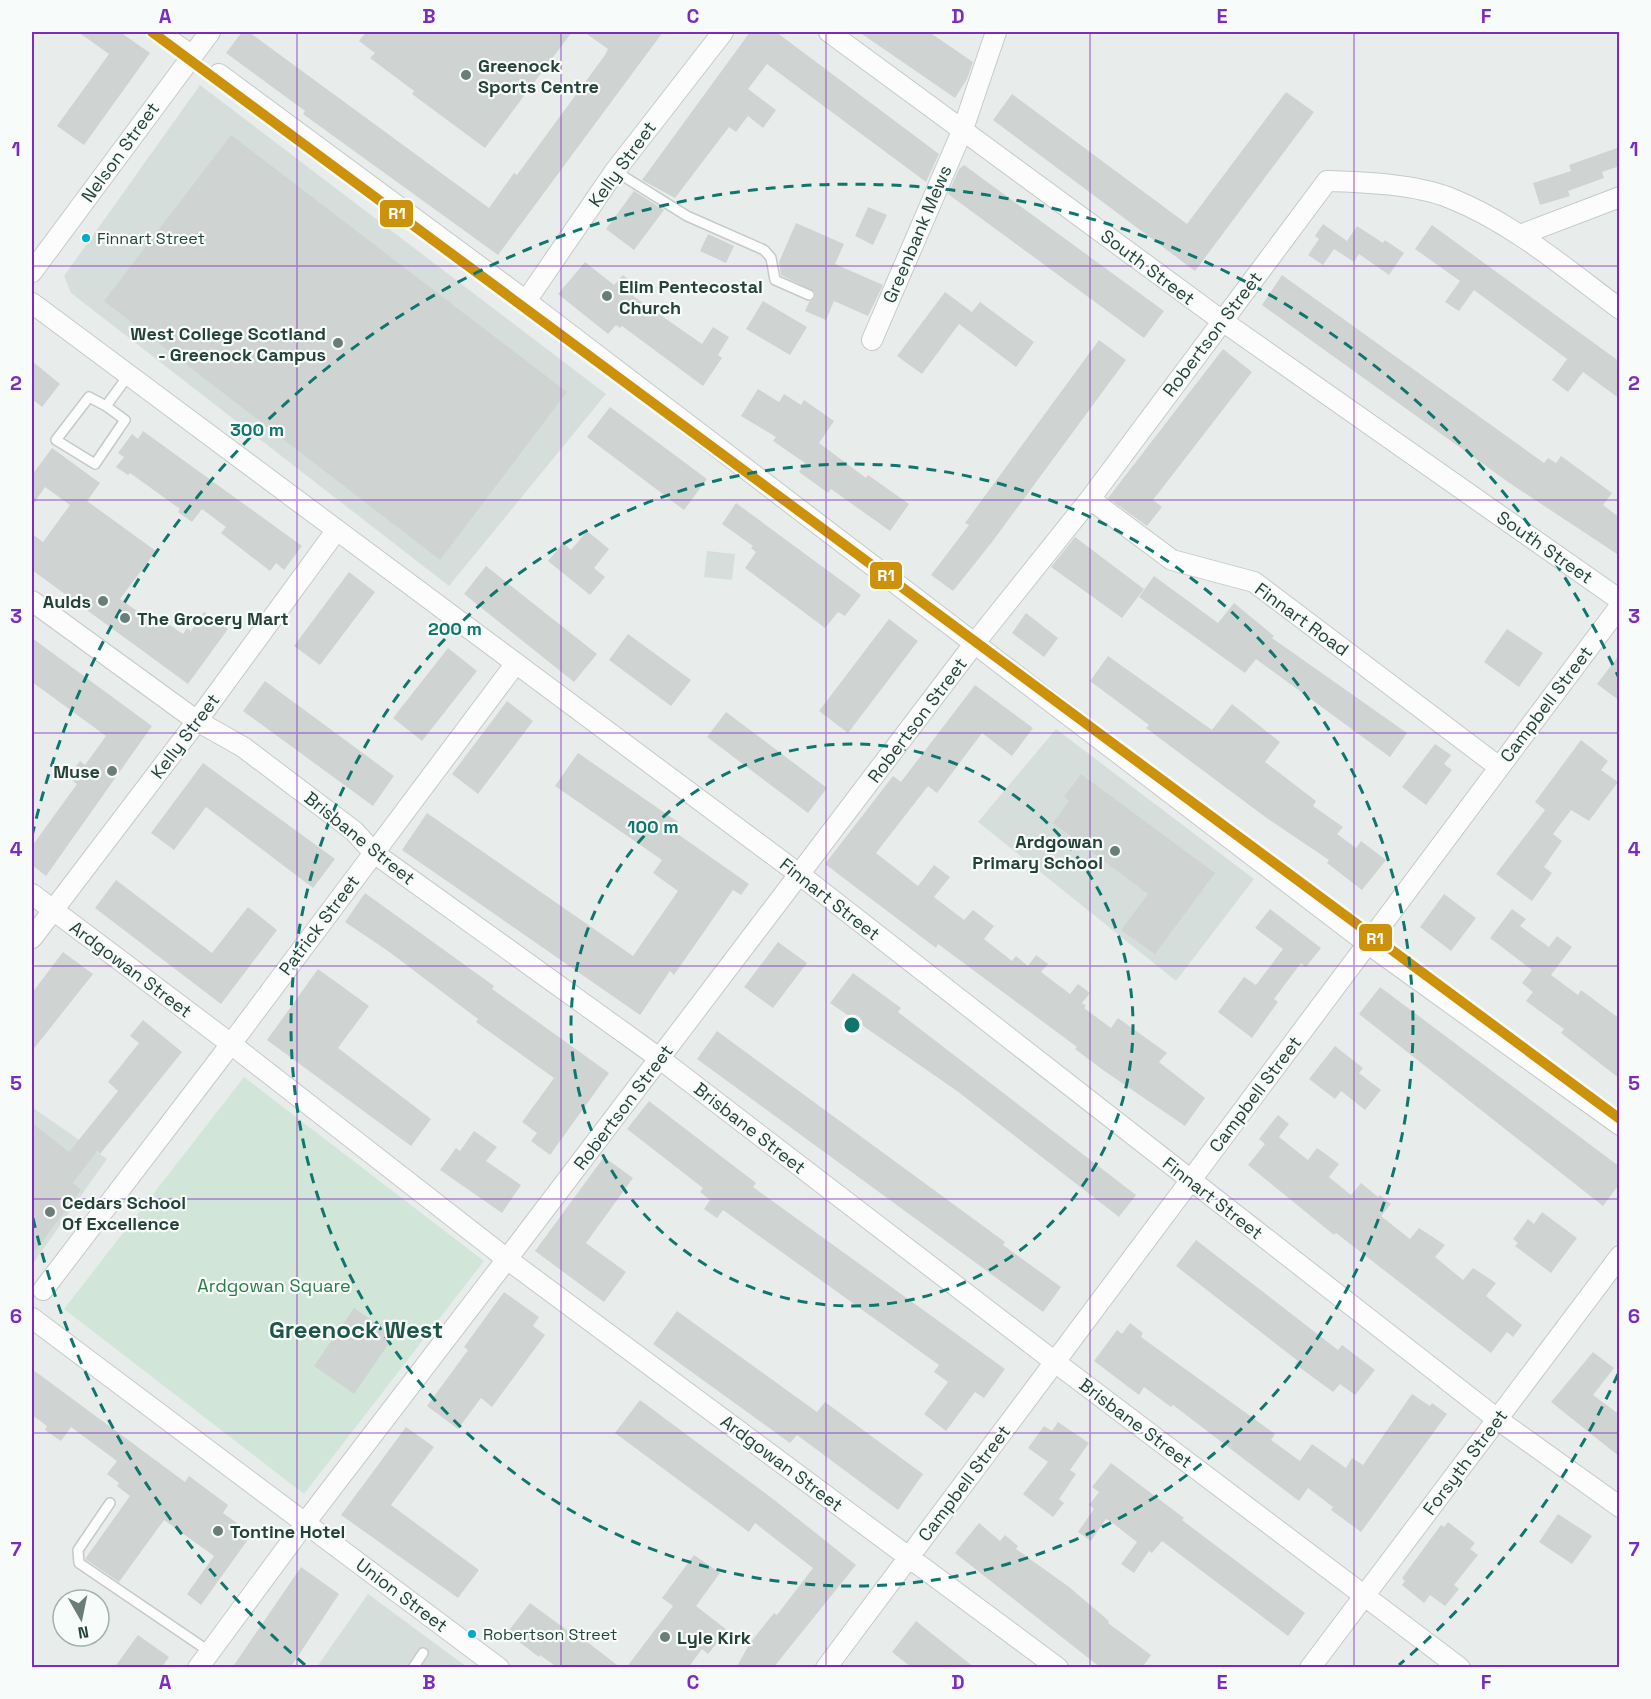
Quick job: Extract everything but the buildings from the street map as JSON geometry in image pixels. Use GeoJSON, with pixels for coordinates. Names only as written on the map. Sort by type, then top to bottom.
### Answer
{"type":"FeatureCollection","features":[{"type":"Feature","properties":{"kind":"street"},"geometry":{"type":"LineString","coordinates":[[158,32],[191,56]]}},
{"type":"Feature","properties":{"kind":"street","name":"Nelson Street"},"geometry":{"type":"LineString","coordinates":[[32,272],[210,32]]}},
{"type":"Feature","properties":{"kind":"street","name":"Kelly Street"},"geometry":{"type":"LineString","coordinates":[[526,301],[615,171],[723,32]]}},
{"type":"Feature","properties":{"kind":"street","name":"South Street"},"geometry":{"type":"LineString","coordinates":[[829,32],[1221,320],[1620,600]]}},
{"type":"Feature","properties":{"kind":"street","name":"Greenbank Mews"},"geometry":{"type":"LineString","coordinates":[[872,340],[963,129],[996,32]]}},
{"type":"Feature","properties":{"kind":"street"},"geometry":{"type":"LineString","coordinates":[[219,74],[526,301],[1367,943],[1620,1125]]}},
{"type":"Feature","properties":{"kind":"street","name":"Robertson Street"},"geometry":{"type":"LineString","coordinates":[[507,1259],[974,644],[1090,499],[1221,320],[1327,181],[1376,182],[1449,198],[1520,235]]}},
{"type":"Feature","properties":{"kind":"street"},"geometry":{"type":"LineString","coordinates":[[1520,235],[1620,197]]}},
{"type":"Feature","properties":{"kind":"street"},"geometry":{"type":"LineString","coordinates":[[1520,235],[1620,309]]}},
{"type":"Feature","properties":{"kind":"street","name":"Finnart Street"},"geometry":{"type":"LineString","coordinates":[[32,303],[800,874],[1497,1419],[1620,1506]]}},
{"type":"Feature","properties":{"kind":"street","name":"Finnart Road"},"geometry":{"type":"LineString","coordinates":[[1090,499],[1172,560],[1254,582],[1499,767]]}},
{"type":"Feature","properties":{"kind":"street","name":"Kelly Street"},"geometry":{"type":"LineString","coordinates":[[32,938],[197,721],[336,531]]}},
{"type":"Feature","properties":{"kind":"street","name":"Brisbane Street"},"geometry":{"type":"LineString","coordinates":[[32,601],[197,721],[243,747],[354,831],[374,852],[659,1058],[1055,1362],[1460,1668]]}},
{"type":"Feature","properties":{"kind":"street","name":"Campbell Street"},"geometry":{"type":"LineString","coordinates":[[826,1668],[1620,606]]}},
{"type":"Feature","properties":{"kind":"street","name":"Patrick Street"},"geometry":{"type":"LineString","coordinates":[[231,1044],[516,663]]}},
{"type":"Feature","properties":{"kind":"street","name":"Ardgowan Street"},"geometry":{"type":"LineString","coordinates":[[32,894],[231,1044]]}},
{"type":"Feature","properties":{"kind":"street"},"geometry":{"type":"LineString","coordinates":[[44,1290],[231,1044],[507,1259],[305,1523],[204,1660]]}},
{"type":"Feature","properties":{"kind":"street","name":"Forsyth Street"},"geometry":{"type":"LineString","coordinates":[[1311,1667],[1620,1256]]}},
{"type":"Feature","properties":{"kind":"street","name":"Ardgowan Street"},"geometry":{"type":"LineString","coordinates":[[507,1259],[1058,1668]]}},
{"type":"Feature","properties":{"kind":"street"},"geometry":{"type":"LineString","coordinates":[[32,1318],[305,1523]]}},
{"type":"Feature","properties":{"kind":"street","name":"Union Street"},"geometry":{"type":"LineString","coordinates":[[305,1523],[499,1668]]}},
{"type":"Feature","properties":{"kind":"lane"},"geometry":{"type":"LineString","coordinates":[[615,171],[687,216],[764,250],[771,258],[775,280],[809,295]]}},
{"type":"Feature","properties":{"kind":"lane"},"geometry":{"type":"LineString","coordinates":[[106,406],[128,376]]}},
{"type":"Feature","properties":{"kind":"lane"},"geometry":{"type":"LineString","coordinates":[[89,397],[106,406],[125,420],[95,464],[56,440],[89,397]]}},
{"type":"Feature","properties":{"kind":"lane"},"geometry":{"type":"LineString","coordinates":[[110,1503],[78,1550],[79,1563],[204,1660]]}},
{"type":"Feature","properties":{"kind":"lane"},"geometry":{"type":"LineString","coordinates":[[413,1668],[423,1653]]}},
{"type":"Feature","properties":{"kind":"shaded area","name":"West College Scotland - Greenock Campus"},"geometry":{"type":"Polygon","coordinates":[[[200,85],[606,394],[449,586],[71,293],[64,276],[200,85]]]}},
{"type":"Feature","properties":{"kind":"shaded area"},"geometry":{"type":"Polygon","coordinates":[[[707,551],[735,554],[732,580],[704,577],[707,551]]]}},
{"type":"Feature","properties":{"kind":"shaded area","name":"Ardgowan Primary School"},"geometry":{"type":"Polygon","coordinates":[[[1056,729],[1254,879],[1176,981],[978,822],[1056,729]]]}},
{"type":"Feature","properties":{"kind":"shaded area","name":"Cedars School Of Excellence"},"geometry":{"type":"Polygon","coordinates":[[[33,1108],[107,1159],[32,1265],[32,1110],[33,1108]]]}},
{"type":"Feature","properties":{"kind":"shaded area"},"geometry":{"type":"Polygon","coordinates":[[[368,1594],[467,1667],[316,1668],[368,1594]]]}},
{"type":"Feature","properties":{"kind":"green space","name":"Ardgowan Square"},"geometry":{"type":"Polygon","coordinates":[[[244,1077],[484,1261],[304,1494],[64,1309],[244,1077]]]}},
{"type":"Feature","properties":{"kind":"transit line","name":"R1"},"geometry":{"type":"LineString","coordinates":[[152,32],[1620,1119]]}},
{"type":"Feature","properties":{"kind":"place","name":"Greenock Sports Centre"},"geometry":{"type":"Point","coordinates":[466,75]}},
{"type":"Feature","properties":{"kind":"place","name":"Finnart Street"},"geometry":{"type":"Point","coordinates":[86,238]}},
{"type":"Feature","properties":{"kind":"place","name":"Elim Pentecostal Church"},"geometry":{"type":"Point","coordinates":[607,296]}},
{"type":"Feature","properties":{"kind":"place","name":"West College Scotland - Greenock Campus"},"geometry":{"type":"Point","coordinates":[338,343]}},
{"type":"Feature","properties":{"kind":"place","name":"Aulds"},"geometry":{"type":"Point","coordinates":[103,601]}},
{"type":"Feature","properties":{"kind":"place","name":"The Grocery Mart"},"geometry":{"type":"Point","coordinates":[125,618]}},
{"type":"Feature","properties":{"kind":"place","name":"Muse"},"geometry":{"type":"Point","coordinates":[112,771]}},
{"type":"Feature","properties":{"kind":"place","name":"Ardgowan Primary School"},"geometry":{"type":"Point","coordinates":[1115,851]}},
{"type":"Feature","properties":{"kind":"place","name":"Cedars School Of Excellence"},"geometry":{"type":"Point","coordinates":[50,1212]}},
{"type":"Feature","properties":{"kind":"place","name":"Tontine Hotel"},"geometry":{"type":"Point","coordinates":[218,1531]}},
{"type":"Feature","properties":{"kind":"place","name":"Robertson Street"},"geometry":{"type":"Point","coordinates":[472,1634]}},
{"type":"Feature","properties":{"kind":"place","name":"Lyle Kirk"},"geometry":{"type":"Point","coordinates":[665,1637]}},
{"type":"Feature","properties":{"kind":"district","name":"Greenock West"},"geometry":{"type":"Point","coordinates":[356,1329]}}]}
